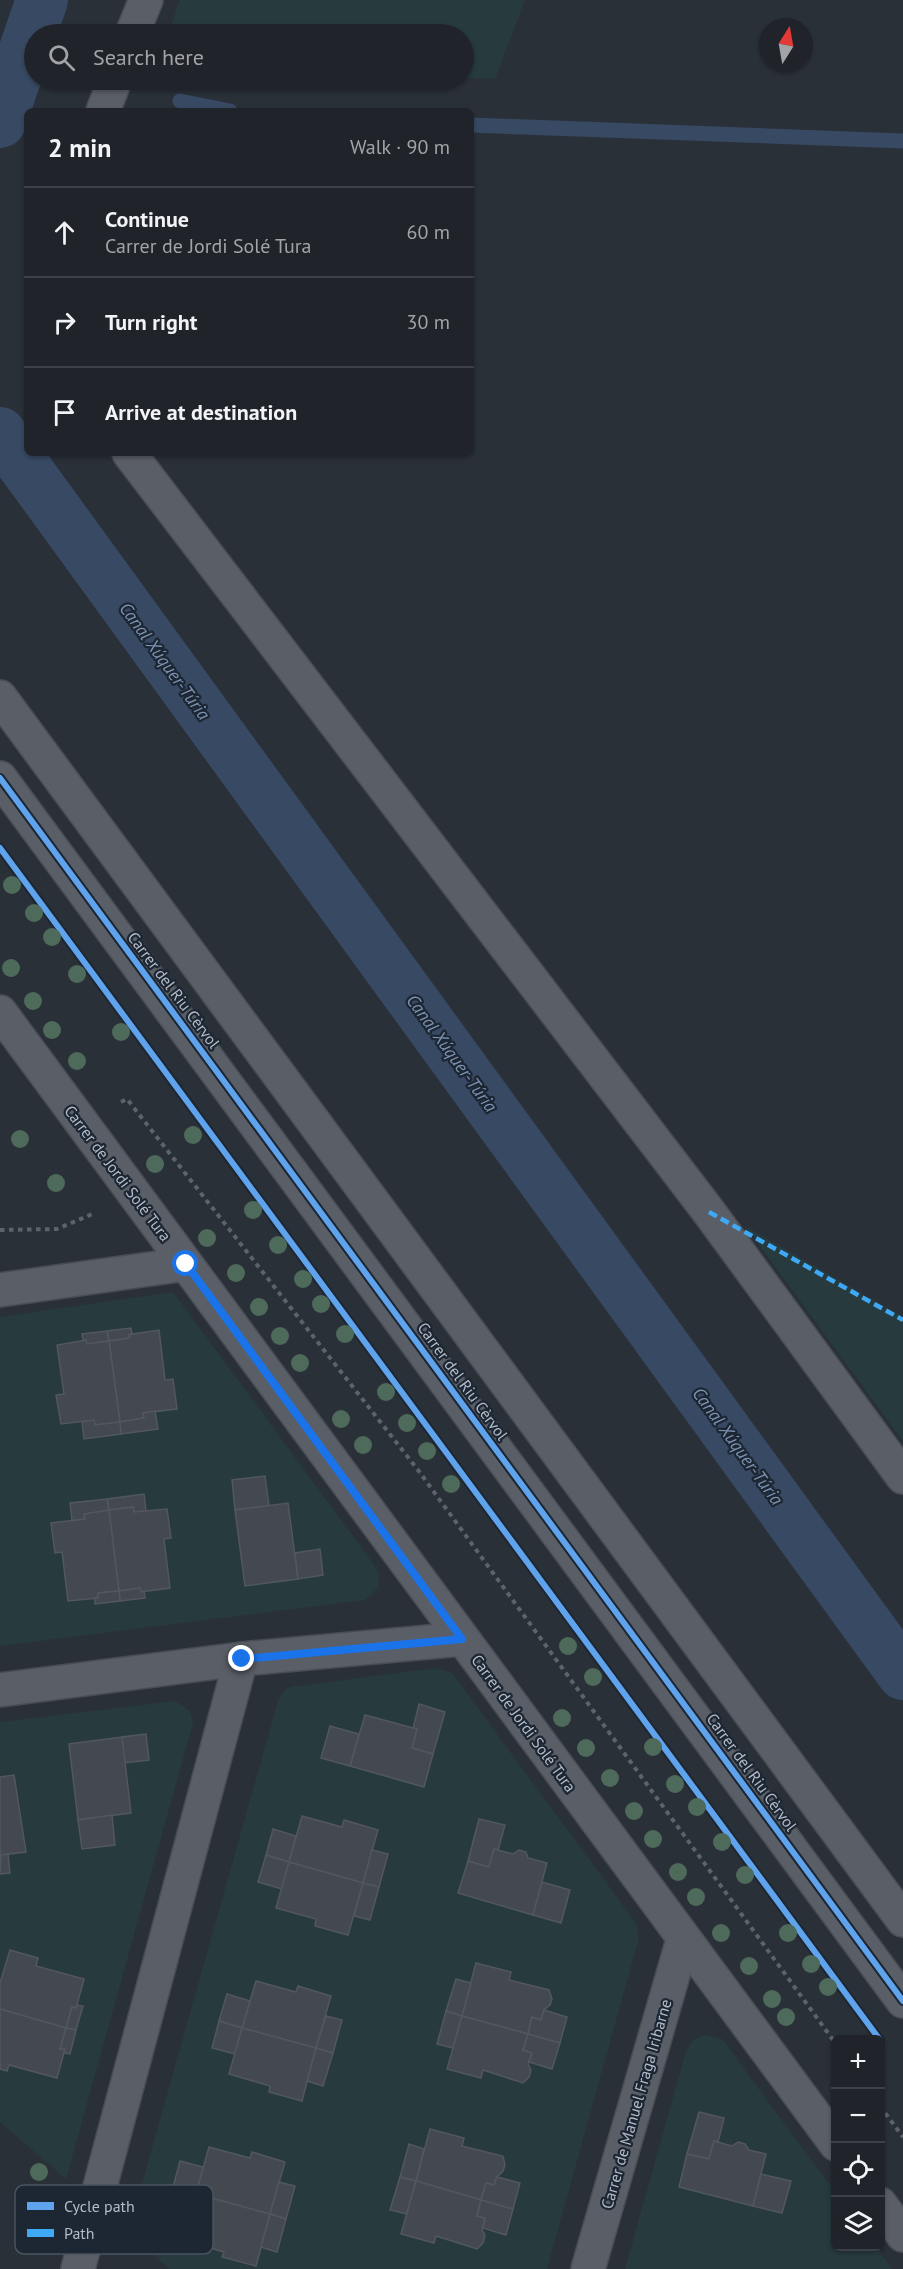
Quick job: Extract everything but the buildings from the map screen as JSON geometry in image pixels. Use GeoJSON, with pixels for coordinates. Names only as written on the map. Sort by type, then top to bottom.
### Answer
{"type":"FeatureCollection","features":[{"type":"Feature","properties":{"kind":"street"},"geometry":{"type":"LineString","coordinates":[[136,24],[146,0]]}},
{"type":"Feature","properties":{"kind":"street"},"geometry":{"type":"LineString","coordinates":[[104,108],[111,90]]}},
{"type":"Feature","properties":{"kind":"street"},"geometry":{"type":"LineString","coordinates":[[131,456],[709,1212],[903,1477]]}},
{"type":"Feature","properties":{"kind":"street","name":"Carrer del Riu Cèrvol"},"geometry":{"type":"LineString","coordinates":[[0,697],[903,1920]]}},
{"type":"Feature","properties":{"kind":"street","name":"Carrer del Riu Cèrvol"},"geometry":{"type":"LineString","coordinates":[[0,778],[903,2001]]}},
{"type":"Feature","properties":{"kind":"street","name":"Carrer de Jordi Solé Tura"},"geometry":{"type":"LineString","coordinates":[[0,1012],[683,1940],[835,2143]]}},
{"type":"Feature","properties":{"kind":"street"},"geometry":{"type":"LineString","coordinates":[[0,1290],[186,1264]]}},
{"type":"Feature","properties":{"kind":"street"},"geometry":{"type":"LineString","coordinates":[[0,1690],[242,1659],[462,1639]]}},
{"type":"Feature","properties":{"kind":"street"},"geometry":{"type":"LineString","coordinates":[[101,2185],[242,1659]]}},
{"type":"Feature","properties":{"kind":"street","name":"Carrer de Manuel Fraga Iribarne"},"geometry":{"type":"LineString","coordinates":[[588,2269],[683,1940]]}},
{"type":"Feature","properties":{"kind":"street"},"geometry":{"type":"LineString","coordinates":[[885,2212],[903,2235]]}},
{"type":"Feature","properties":{"kind":"street"},"geometry":{"type":"LineString","coordinates":[[78,2269],[82,2254]]}},
{"type":"Feature","properties":{"kind":"path"},"geometry":{"type":"LineString","coordinates":[[117,1104],[127,1099],[418,1470],[831,2037]]}},
{"type":"Feature","properties":{"kind":"path"},"geometry":{"type":"LineString","coordinates":[[0,1230],[57,1229],[100,1211]]}},
{"type":"Feature","properties":{"kind":"path"},"geometry":{"type":"LineString","coordinates":[[885,2113],[903,2137]]}},
{"type":"Feature","properties":{"kind":"green space"},"geometry":{"type":"Polygon","coordinates":[[[180,0],[525,0],[495,79],[474,78],[474,24],[172,24],[180,0]]]}},
{"type":"Feature","properties":{"kind":"green space"},"geometry":{"type":"Polygon","coordinates":[[[745,1226],[903,1317],[903,1441],[745,1226]]]}},
{"type":"Feature","properties":{"kind":"green space"},"geometry":{"type":"Polygon","coordinates":[[[173,1292],[375,1566],[379,1575],[378,1588],[365,1600],[0,1646],[0,1317],[173,1292]]]}},
{"type":"Feature","properties":{"kind":"green space"},"geometry":{"type":"Polygon","coordinates":[[[435,1668],[452,1673],[636,1923],[639,1938],[547,2269],[170,2269],[152,2254],[213,2254],[213,2185],[142,2185],[278,1701],[285,1690],[291,1687],[435,1668]]]}},
{"type":"Feature","properties":{"kind":"green space"},"geometry":{"type":"Polygon","coordinates":[[[175,1701],[190,1711],[193,1723],[66,2179],[0,2122],[0,1722],[175,1701]]]}},
{"type":"Feature","properties":{"kind":"green space"},"geometry":{"type":"Polygon","coordinates":[[[704,2035],[722,2039],[831,2187],[831,2251],[879,2251],[892,2269],[625,2269],[686,2051],[693,2040],[704,2035]]]}},
{"type":"Feature","properties":{"kind":"waterway","name":"Canal Xúquer-Túria"},"geometry":{"type":"LineString","coordinates":[[34,24],[42,0]]}},
{"type":"Feature","properties":{"kind":"waterway","name":"Canal Xúquer-Túria"},"geometry":{"type":"LineString","coordinates":[[0,122],[24,52]]}},
{"type":"Feature","properties":{"kind":"waterway"},"geometry":{"type":"LineString","coordinates":[[180,101],[215,108]]}},
{"type":"Feature","properties":{"kind":"waterway"},"geometry":{"type":"LineString","coordinates":[[474,125],[903,141]]}},
{"type":"Feature","properties":{"kind":"waterway","name":"Canal Xúquer-Túria"},"geometry":{"type":"LineString","coordinates":[[0,433],[903,1674]]}},
{"type":"Feature","properties":{"kind":"marked path"},"geometry":{"type":"LineString","coordinates":[[709,1212],[903,1320]]}},
{"type":"Feature","properties":{"kind":"cycle path"},"geometry":{"type":"LineString","coordinates":[[0,778],[903,2001]]}},
{"type":"Feature","properties":{"kind":"cycle path"},"geometry":{"type":"LineString","coordinates":[[0,848],[876,2035]]}},
{"type":"Feature","properties":{"kind":"route"},"geometry":{"type":"LineString","coordinates":[[186,1264],[462,1639],[242,1659]]}}]}
